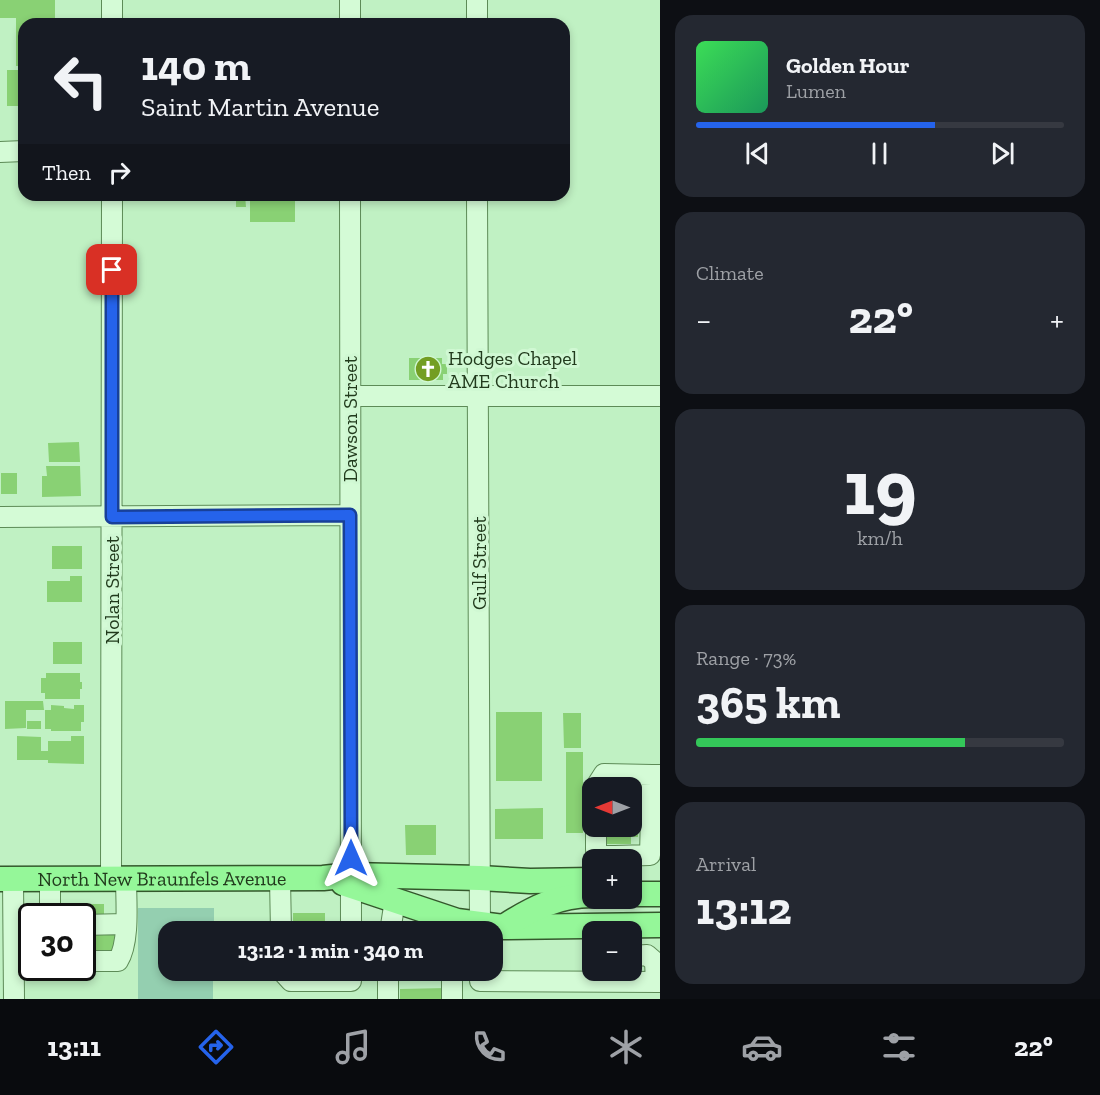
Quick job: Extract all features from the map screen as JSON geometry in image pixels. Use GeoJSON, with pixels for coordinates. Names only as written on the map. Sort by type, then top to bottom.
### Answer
{"type":"FeatureCollection","features":[{"type":"Feature","properties":{"kind":"main road","name":"North New Braunfels Avenue"},"geometry":{"type":"LineString","coordinates":[[7,879],[480,878],[530,881],[582,880]]}},
{"type":"Feature","properties":{"kind":"main road","name":"North New Braunfels Avenue"},"geometry":{"type":"LineString","coordinates":[[351,880],[437,921]]}},
{"type":"Feature","properties":{"kind":"main road"},"geometry":{"type":"LineString","coordinates":[[642,880],[660,880]]}},
{"type":"Feature","properties":{"kind":"main road"},"geometry":{"type":"LineString","coordinates":[[642,894],[660,894]]}},
{"type":"Feature","properties":{"kind":"main road"},"geometry":{"type":"LineString","coordinates":[[503,922],[554,901],[582,895]]}},
{"type":"Feature","properties":{"kind":"main road","name":"North New Braunfels Avenue"},"geometry":{"type":"LineString","coordinates":[[503,928],[660,925]]}},
{"type":"Feature","properties":{"kind":"street"},"geometry":{"type":"LineString","coordinates":[[112,0],[112,18]]}},
{"type":"Feature","properties":{"kind":"street"},"geometry":{"type":"LineString","coordinates":[[350,0],[350,18]]}},
{"type":"Feature","properties":{"kind":"street"},"geometry":{"type":"LineString","coordinates":[[477,0],[477,18]]}},
{"type":"Feature","properties":{"kind":"street"},"geometry":{"type":"LineString","coordinates":[[0,152],[18,152]]}},
{"type":"Feature","properties":{"kind":"street","name":"Nolan Street"},"geometry":{"type":"LineString","coordinates":[[96,961],[118,961],[125,943],[125,924],[118,878],[112,517],[112,201]]}},
{"type":"Feature","properties":{"kind":"street","name":"Dawson Street"},"geometry":{"type":"LineString","coordinates":[[350,201],[351,921]]}},
{"type":"Feature","properties":{"kind":"street","name":"Gulf Street"},"geometry":{"type":"LineString","coordinates":[[477,201],[480,878],[487,921]]}},
{"type":"Feature","properties":{"kind":"street"},"geometry":{"type":"LineString","coordinates":[[351,396],[660,396]]}},
{"type":"Feature","properties":{"kind":"street"},"geometry":{"type":"LineString","coordinates":[[0,517],[350,515]]}},
{"type":"Feature","properties":{"kind":"street"},"geometry":{"type":"LineString","coordinates":[[602,777],[604,774],[656,775],[650,855],[642,856]]}},
{"type":"Feature","properties":{"kind":"street"},"geometry":{"type":"LineString","coordinates":[[7,879],[15,925],[14,999]]}},
{"type":"Feature","properties":{"kind":"street"},"geometry":{"type":"LineString","coordinates":[[50,879],[50,903]]}},
{"type":"Feature","properties":{"kind":"street"},"geometry":{"type":"LineString","coordinates":[[280,879],[280,921]]}},
{"type":"Feature","properties":{"kind":"street"},"geometry":{"type":"LineString","coordinates":[[392,921],[395,900]]}},
{"type":"Feature","properties":{"kind":"street"},"geometry":{"type":"LineString","coordinates":[[96,925],[125,924]]}},
{"type":"Feature","properties":{"kind":"street"},"geometry":{"type":"LineString","coordinates":[[480,984],[658,982],[655,962],[647,956],[642,956]]}},
{"type":"Feature","properties":{"kind":"street"},"geometry":{"type":"LineString","coordinates":[[291,981],[351,983]]}},
{"type":"Feature","properties":{"kind":"street"},"geometry":{"type":"LineString","coordinates":[[388,981],[388,999]]}},
{"type":"Feature","properties":{"kind":"street"},"geometry":{"type":"LineString","coordinates":[[452,981],[452,999]]}},
{"type":"Feature","properties":{"kind":"green space"},"geometry":{"type":"Polygon","coordinates":[[[138,908],[214,908],[214,921],[158,921],[158,981],[213,981],[213,999],[138,999],[138,908]]]}},
{"type":"Feature","properties":{"kind":"building"},"geometry":{"type":"Polygon","coordinates":[[[0,0],[55,0],[55,18],[18,18],[18,66],[16,66],[16,18],[0,18],[0,0]]]}},
{"type":"Feature","properties":{"kind":"building"},"geometry":{"type":"Polygon","coordinates":[[[7,70],[18,70],[18,106],[7,106],[7,70]]]}},
{"type":"Feature","properties":{"kind":"building"},"geometry":{"type":"Polygon","coordinates":[[[236,201],[246,201],[246,207],[236,207],[236,201]]]}},
{"type":"Feature","properties":{"kind":"building"},"geometry":{"type":"Polygon","coordinates":[[[250,201],[295,201],[295,222],[250,222],[250,201]]]}},
{"type":"Feature","properties":{"kind":"building","name":"Hodges Chapel AME Church"},"geometry":{"type":"Polygon","coordinates":[[[409,358],[442,358],[442,364],[447,364],[447,374],[443,374],[443,380],[409,380],[409,358]]]}},
{"type":"Feature","properties":{"kind":"building"},"geometry":{"type":"Polygon","coordinates":[[[79,442],[80,462],[49,462],[48,443],[79,442]]]}},
{"type":"Feature","properties":{"kind":"building"},"geometry":{"type":"Polygon","coordinates":[[[46,466],[80,466],[81,496],[42,497],[42,476],[47,476],[46,466]]]}},
{"type":"Feature","properties":{"kind":"building"},"geometry":{"type":"Polygon","coordinates":[[[1,473],[17,473],[17,494],[1,494],[1,473]]]}},
{"type":"Feature","properties":{"kind":"building"},"geometry":{"type":"Polygon","coordinates":[[[52,546],[82,546],[82,569],[52,569],[52,546]]]}},
{"type":"Feature","properties":{"kind":"building"},"geometry":{"type":"Polygon","coordinates":[[[70,576],[82,576],[82,602],[47,602],[47,581],[70,581],[70,576]]]}},
{"type":"Feature","properties":{"kind":"building"},"geometry":{"type":"Polygon","coordinates":[[[53,642],[82,642],[82,664],[53,664],[53,642]]]}},
{"type":"Feature","properties":{"kind":"building"},"geometry":{"type":"Polygon","coordinates":[[[46,673],[80,673],[82,689],[80,689],[80,699],[45,699],[45,693],[41,693],[41,678],[46,678],[46,673]]]}},
{"type":"Feature","properties":{"kind":"building"},"geometry":{"type":"Polygon","coordinates":[[[5,701],[43,701],[44,710],[26,710],[26,728],[5,729],[5,701]]]}},
{"type":"Feature","properties":{"kind":"building"},"geometry":{"type":"Polygon","coordinates":[[[51,705],[74,709],[74,705],[84,705],[84,722],[81,722],[81,731],[45,729],[45,710],[51,710],[51,705]]]}},
{"type":"Feature","properties":{"kind":"building"},"geometry":{"type":"Polygon","coordinates":[[[496,712],[542,712],[542,781],[496,781],[496,712]]]}},
{"type":"Feature","properties":{"kind":"building"},"geometry":{"type":"Polygon","coordinates":[[[563,713],[581,713],[581,748],[564,748],[563,713]]]}},
{"type":"Feature","properties":{"kind":"building"},"geometry":{"type":"Polygon","coordinates":[[[27,721],[41,721],[41,729],[27,729],[27,721]]]}},
{"type":"Feature","properties":{"kind":"building"},"geometry":{"type":"Polygon","coordinates":[[[17,736],[41,737],[41,751],[48,751],[48,741],[71,741],[71,736],[84,736],[84,764],[48,763],[48,760],[17,760],[17,736]]]}},
{"type":"Feature","properties":{"kind":"building"},"geometry":{"type":"Polygon","coordinates":[[[566,752],[583,752],[582,833],[566,833],[566,752]]]}},
{"type":"Feature","properties":{"kind":"building"},"geometry":{"type":"Polygon","coordinates":[[[543,808],[543,839],[495,839],[495,809],[543,808]]]}},
{"type":"Feature","properties":{"kind":"building"},"geometry":{"type":"Polygon","coordinates":[[[405,825],[436,825],[436,855],[406,855],[405,825]]]}},
{"type":"Feature","properties":{"kind":"building"},"geometry":{"type":"Polygon","coordinates":[[[606,837],[631,837],[631,844],[606,844],[606,837]]]}},
{"type":"Feature","properties":{"kind":"building"},"geometry":{"type":"Polygon","coordinates":[[[96,904],[104,904],[104,923],[96,920],[96,904]]]}},
{"type":"Feature","properties":{"kind":"building"},"geometry":{"type":"Polygon","coordinates":[[[293,913],[325,913],[325,921],[293,921],[293,913]]]}},
{"type":"Feature","properties":{"kind":"building"},"geometry":{"type":"Polygon","coordinates":[[[96,928],[115,928],[115,952],[96,952],[96,928]]]}},
{"type":"Feature","properties":{"kind":"building"},"geometry":{"type":"Polygon","coordinates":[[[446,988],[446,999],[400,999],[400,989],[446,988]]]}},
{"type":"Feature","properties":{"kind":"place","name":"Hodges Chapel AME Church"},"geometry":{"type":"Point","coordinates":[428,369]}},
{"type":"Feature","properties":{"kind":"route"},"geometry":{"type":"LineString","coordinates":[[112,270],[112,517],[350,515],[351,858]]}}]}
